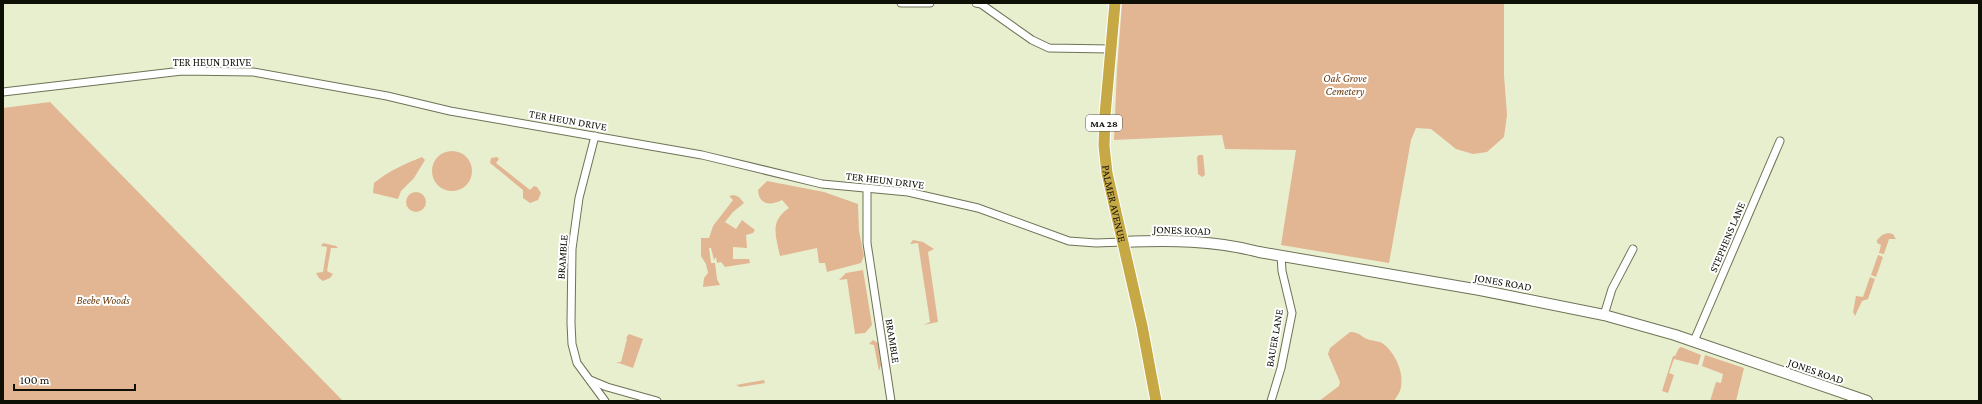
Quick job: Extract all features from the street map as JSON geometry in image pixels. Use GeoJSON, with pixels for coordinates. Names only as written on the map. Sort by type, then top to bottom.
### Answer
{"type":"FeatureCollection","features":[{"type":"Feature","properties":{"kind":"highway","name":"PALMER AVENUE"},"geometry":{"type":"LineString","coordinates":[[1114,3],[1104,146],[1110,190],[1123,242],[1156,401]]}},
{"type":"Feature","properties":{"kind":"main road","name":"JONES ROAD"},"geometry":{"type":"LineString","coordinates":[[1123,242],[1211,242],[1486,291],[1604,315],[1641,324],[1694,341],[1868,401]]}},
{"type":"Feature","properties":{"kind":"street"},"geometry":{"type":"LineString","coordinates":[[901,3],[930,3]]}},
{"type":"Feature","properties":{"kind":"street"},"geometry":{"type":"LineString","coordinates":[[976,3],[981,4],[1032,40],[1049,48],[1110,49]]}},
{"type":"Feature","properties":{"kind":"street","name":"TER HEUN DRIVE"},"geometry":{"type":"LineString","coordinates":[[3,92],[182,71],[253,72],[387,96],[450,111],[702,155],[822,184],[908,192],[957,202],[1069,241],[1096,243],[1123,242]]}},
{"type":"Feature","properties":{"kind":"street","name":"BRAMBLE"},"geometry":{"type":"LineString","coordinates":[[596,136],[579,198],[571,273],[572,344],[577,363],[605,401]]}},
{"type":"Feature","properties":{"kind":"street","name":"STEPHENS LANE"},"geometry":{"type":"LineString","coordinates":[[1694,341],[1780,141]]}},
{"type":"Feature","properties":{"kind":"street","name":"BRAMBLE"},"geometry":{"type":"LineString","coordinates":[[867,188],[867,242],[891,401]]}},
{"type":"Feature","properties":{"kind":"street"},"geometry":{"type":"LineString","coordinates":[[1604,315],[1612,289],[1633,249]]}},
{"type":"Feature","properties":{"kind":"street","name":"BAUER LANE"},"geometry":{"type":"LineString","coordinates":[[1271,401],[1281,368],[1292,313],[1282,271],[1281,255]]}},
{"type":"Feature","properties":{"kind":"street","name":"BRAMBLE"},"geometry":{"type":"LineString","coordinates":[[587,377],[606,387],[657,401]]}},
{"type":"Feature","properties":{"kind":"green space","name":"Oak Grove Cemetery"},"geometry":{"type":"Polygon","coordinates":[[[1122,3],[1504,3],[1504,75],[1507,115],[1504,137],[1487,152],[1473,154],[1456,149],[1431,129],[1416,128],[1411,140],[1389,263],[1281,245],[1296,150],[1225,149],[1222,135],[1114,140],[1122,3]]]}},
{"type":"Feature","properties":{"kind":"green space","name":"Beebe Woods"},"geometry":{"type":"Polygon","coordinates":[[[50,102],[343,401],[3,401],[3,108],[50,102]]]}},
{"type":"Feature","properties":{"kind":"green space"},"geometry":{"type":"Polygon","coordinates":[[[448,151],[456,151],[463,154],[469,160],[472,171],[469,182],[463,188],[456,191],[448,191],[441,188],[435,182],[432,175],[432,167],[435,160],[441,154],[448,151]]]}},
{"type":"Feature","properties":{"kind":"green space"},"geometry":{"type":"Polygon","coordinates":[[[1199,155],[1203,155],[1205,175],[1202,177],[1198,174],[1197,157],[1199,155]]]}},
{"type":"Feature","properties":{"kind":"green space"},"geometry":{"type":"Polygon","coordinates":[[[422,157],[425,160],[414,178],[401,191],[398,199],[373,193],[374,183],[397,168],[422,157]]]}},
{"type":"Feature","properties":{"kind":"green space"},"geometry":{"type":"Polygon","coordinates":[[[497,157],[499,159],[496,163],[530,190],[534,186],[537,187],[541,193],[538,200],[530,203],[523,198],[523,190],[490,163],[491,158],[497,157]]]}},
{"type":"Feature","properties":{"kind":"green space"},"geometry":{"type":"Polygon","coordinates":[[[767,181],[824,192],[858,204],[859,231],[864,256],[861,263],[827,272],[825,263],[819,263],[817,248],[780,256],[776,235],[776,224],[783,213],[789,208],[782,200],[773,203],[766,203],[760,199],[758,190],[767,181]]]}},
{"type":"Feature","properties":{"kind":"green space"},"geometry":{"type":"Polygon","coordinates":[[[416,192],[423,195],[426,202],[423,209],[416,212],[409,209],[406,202],[409,195],[416,192]]]}},
{"type":"Feature","properties":{"kind":"green space"},"geometry":{"type":"Polygon","coordinates":[[[734,195],[739,197],[744,203],[733,212],[725,222],[736,229],[742,220],[755,230],[753,233],[746,235],[747,248],[733,247],[733,259],[749,259],[750,263],[725,267],[721,262],[717,263],[716,257],[714,260],[711,248],[709,248],[711,263],[715,263],[717,279],[720,285],[703,287],[704,278],[708,273],[706,264],[701,256],[701,238],[709,238],[713,226],[733,200],[729,196],[734,195]]]}},
{"type":"Feature","properties":{"kind":"green space"},"geometry":{"type":"Polygon","coordinates":[[[1888,233],[1893,234],[1896,239],[1889,239],[1884,254],[1879,253],[1881,245],[1877,243],[1877,240],[1882,235],[1888,233]]]}},
{"type":"Feature","properties":{"kind":"green space"},"geometry":{"type":"Polygon","coordinates":[[[913,240],[923,242],[934,249],[928,252],[938,322],[923,325],[930,322],[918,243],[910,244],[913,240]]]}},
{"type":"Feature","properties":{"kind":"green space"},"geometry":{"type":"Polygon","coordinates":[[[323,243],[336,246],[338,248],[331,248],[327,271],[333,274],[330,278],[323,281],[316,273],[323,272],[327,247],[321,246],[323,243]]]}},
{"type":"Feature","properties":{"kind":"green space"},"geometry":{"type":"Polygon","coordinates":[[[1878,255],[1883,257],[1876,277],[1871,275],[1878,255]]]}},
{"type":"Feature","properties":{"kind":"green space"},"geometry":{"type":"Polygon","coordinates":[[[863,270],[872,325],[865,333],[855,334],[847,279],[839,280],[846,273],[863,270]]]}},
{"type":"Feature","properties":{"kind":"green space"},"geometry":{"type":"Polygon","coordinates":[[[1870,277],[1875,279],[1868,299],[1862,301],[1855,316],[1853,312],[1856,296],[1863,297],[1870,277]]]}},
{"type":"Feature","properties":{"kind":"green space"},"geometry":{"type":"Polygon","coordinates":[[[1350,332],[1382,343],[1395,357],[1400,369],[1402,381],[1400,391],[1394,401],[1319,401],[1339,386],[1340,382],[1328,354],[1330,348],[1350,332]]]}},
{"type":"Feature","properties":{"kind":"green space"},"geometry":{"type":"Polygon","coordinates":[[[629,334],[643,339],[633,368],[616,362],[621,362],[626,338],[629,334]]]}},
{"type":"Feature","properties":{"kind":"green space"},"geometry":{"type":"Polygon","coordinates":[[[873,340],[878,343],[881,365],[879,371],[874,345],[869,344],[873,340]]]}},
{"type":"Feature","properties":{"kind":"green space"},"geometry":{"type":"Polygon","coordinates":[[[1681,347],[1701,355],[1698,365],[1674,359],[1669,373],[1674,375],[1668,393],[1662,391],[1673,356],[1675,356],[1681,347]]]}},
{"type":"Feature","properties":{"kind":"green space"},"geometry":{"type":"Polygon","coordinates":[[[1705,355],[1744,368],[1736,401],[1710,401],[1716,382],[1721,383],[1723,374],[1702,366],[1705,355]]]}},
{"type":"Feature","properties":{"kind":"green space"},"geometry":{"type":"Polygon","coordinates":[[[764,380],[765,383],[740,387],[736,385],[764,380]]]}}]}
